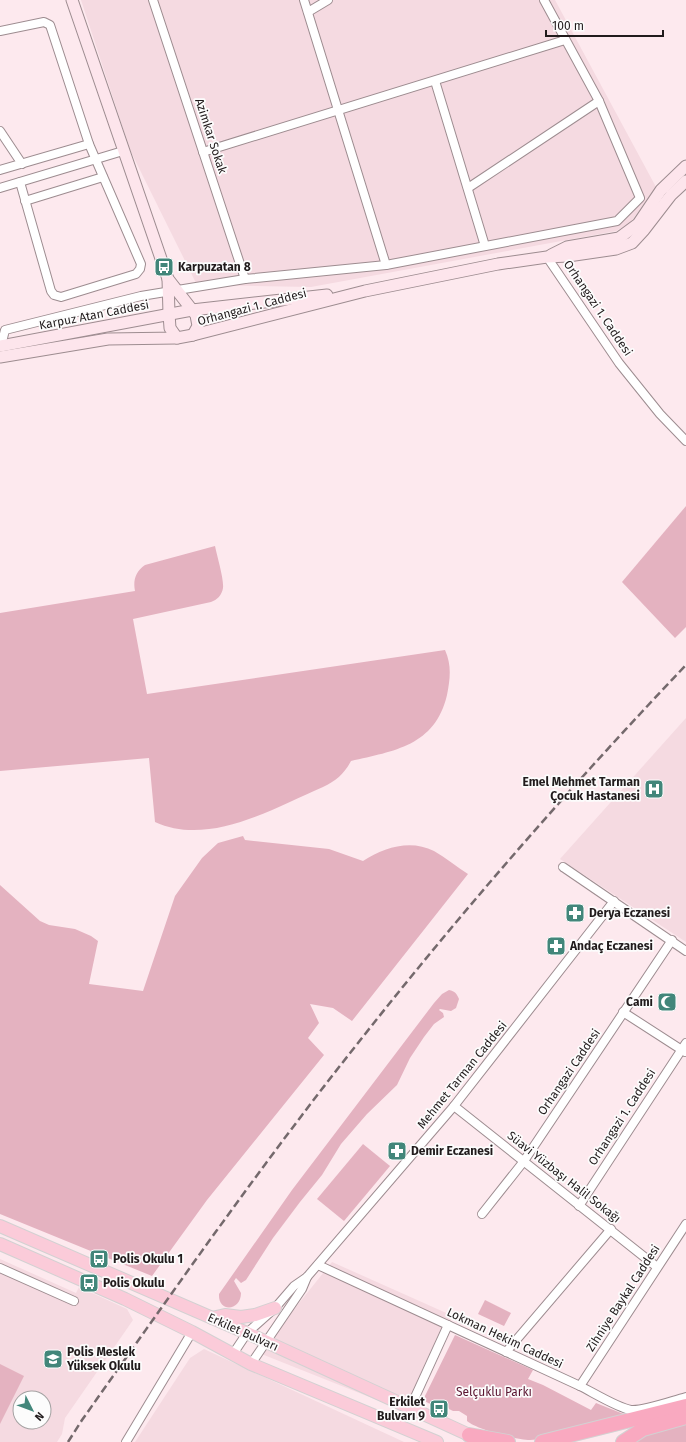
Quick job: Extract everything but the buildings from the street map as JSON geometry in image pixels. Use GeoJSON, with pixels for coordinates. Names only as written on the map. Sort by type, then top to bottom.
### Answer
{"type":"FeatureCollection","features":[{"type":"Feature","properties":{"kind":"highway"},"geometry":{"type":"LineString","coordinates":[[542,1442],[686,1406]]}},
{"type":"Feature","properties":{"kind":"highway"},"geometry":{"type":"LineString","coordinates":[[623,1442],[643,1429],[686,1417]]}},
{"type":"Feature","properties":{"kind":"highway"},"geometry":{"type":"LineString","coordinates":[[468,1435],[508,1442]]}},
{"type":"Feature","properties":{"kind":"main road","name":"Erkilet Bulvarı"},"geometry":{"type":"LineString","coordinates":[[0,1226],[267,1342],[484,1442]]}},
{"type":"Feature","properties":{"kind":"main road","name":"Erkilet Bulvarı"},"geometry":{"type":"LineString","coordinates":[[0,1244],[125,1299],[192,1332],[251,1364],[437,1442]]}},
{"type":"Feature","properties":{"kind":"main road"},"geometry":{"type":"LineString","coordinates":[[211,1318],[225,1315],[241,1317],[255,1315],[275,1308]]}},
{"type":"Feature","properties":{"kind":"street"},"geometry":{"type":"LineString","coordinates":[[72,0],[168,279],[173,291],[196,314],[198,326],[193,335]]}},
{"type":"Feature","properties":{"kind":"street","name":"Azimkar Sokak"},"geometry":{"type":"LineString","coordinates":[[153,0],[245,279]]}},
{"type":"Feature","properties":{"kind":"street"},"geometry":{"type":"LineString","coordinates":[[304,0],[386,265]]}},
{"type":"Feature","properties":{"kind":"street"},"geometry":{"type":"LineString","coordinates":[[308,12],[328,0]]}},
{"type":"Feature","properties":{"kind":"street"},"geometry":{"type":"LineString","coordinates":[[0,350],[5,330],[141,296],[245,279],[386,265],[617,221],[640,198],[599,101],[544,0]]}},
{"type":"Feature","properties":{"kind":"street"},"geometry":{"type":"LineString","coordinates":[[0,31],[44,22],[50,25],[89,144],[141,264],[140,269],[136,274],[61,297],[54,295],[51,291],[20,182]]}},
{"type":"Feature","properties":{"kind":"street"},"geometry":{"type":"LineString","coordinates":[[203,152],[565,40]]}},
{"type":"Feature","properties":{"kind":"street"},"geometry":{"type":"LineString","coordinates":[[435,81],[486,246]]}},
{"type":"Feature","properties":{"kind":"street"},"geometry":{"type":"LineString","coordinates":[[468,188],[599,101]]}},
{"type":"Feature","properties":{"kind":"street"},"geometry":{"type":"LineString","coordinates":[[0,131],[22,164]]}},
{"type":"Feature","properties":{"kind":"street"},"geometry":{"type":"LineString","coordinates":[[0,170],[89,144]]}},
{"type":"Feature","properties":{"kind":"street"},"geometry":{"type":"LineString","coordinates":[[0,188],[123,150]]}},
{"type":"Feature","properties":{"kind":"street"},"geometry":{"type":"LineString","coordinates":[[547,257],[567,247],[619,238],[638,224],[661,190],[686,166]]}},
{"type":"Feature","properties":{"kind":"street"},"geometry":{"type":"LineString","coordinates":[[25,201],[103,177]]}},
{"type":"Feature","properties":{"kind":"street"},"geometry":{"type":"LineString","coordinates":[[547,257],[568,256],[616,249],[632,243],[671,195],[686,181]]}},
{"type":"Feature","properties":{"kind":"street","name":"Orhangazi 1. Caddesi"},"geometry":{"type":"LineString","coordinates":[[193,335],[365,291],[498,264],[547,257],[619,363],[660,414],[686,441]]}},
{"type":"Feature","properties":{"kind":"street"},"geometry":{"type":"LineString","coordinates":[[173,291],[169,314],[170,328],[177,338]]}},
{"type":"Feature","properties":{"kind":"street","name":"Orhangazi 1. Caddesi"},"geometry":{"type":"LineString","coordinates":[[192,310],[365,291]]}},
{"type":"Feature","properties":{"kind":"street","name":"Karpuz Atan Caddesi"},"geometry":{"type":"LineString","coordinates":[[0,350],[192,310]]}},
{"type":"Feature","properties":{"kind":"street","name":"Karpuz Atan Caddesi"},"geometry":{"type":"LineString","coordinates":[[0,350],[108,339],[177,338],[193,335]]}},
{"type":"Feature","properties":{"kind":"street"},"geometry":{"type":"LineString","coordinates":[[562,867],[672,940],[686,951]]}},
{"type":"Feature","properties":{"kind":"street","name":"Mehmet Tarman Caddesi"},"geometry":{"type":"LineString","coordinates":[[233,1354],[247,1334],[275,1308],[294,1286],[307,1277],[318,1265],[454,1106],[614,901]]}},
{"type":"Feature","properties":{"kind":"street","name":"Orhangazi Caddesi"},"geometry":{"type":"LineString","coordinates":[[482,1214],[524,1161],[672,940]]}},
{"type":"Feature","properties":{"kind":"street"},"geometry":{"type":"LineString","coordinates":[[623,1012],[685,1049]]}},
{"type":"Feature","properties":{"kind":"street","name":"Orhangazi 1. Caddesi"},"geometry":{"type":"LineString","coordinates":[[579,1206],[685,1049]]}},
{"type":"Feature","properties":{"kind":"street","name":"Süavi Yüzbaşı Halil Sokağı"},"geometry":{"type":"LineString","coordinates":[[454,1106],[658,1267]]}},
{"type":"Feature","properties":{"kind":"street","name":"Zihniye Baykal Caddesi"},"geometry":{"type":"LineString","coordinates":[[580,1386],[686,1224]]}},
{"type":"Feature","properties":{"kind":"street"},"geometry":{"type":"LineString","coordinates":[[506,1352],[611,1229]]}},
{"type":"Feature","properties":{"kind":"street","name":"Lokman Hekim Caddesi"},"geometry":{"type":"LineString","coordinates":[[318,1265],[580,1386],[622,1408],[630,1410],[640,1409],[686,1397]]}},
{"type":"Feature","properties":{"kind":"street"},"geometry":{"type":"LineString","coordinates":[[0,1268],[74,1301]]}},
{"type":"Feature","properties":{"kind":"street","name":"Mehmet Tarman Caddesi"},"geometry":{"type":"LineString","coordinates":[[251,1364],[302,1289],[307,1277]]}},
{"type":"Feature","properties":{"kind":"street"},"geometry":{"type":"LineString","coordinates":[[410,1408],[448,1326]]}},
{"type":"Feature","properties":{"kind":"street"},"geometry":{"type":"LineString","coordinates":[[126,1442],[192,1332]]}},
{"type":"Feature","properties":{"kind":"shaded area"},"geometry":{"type":"Polygon","coordinates":[[[81,0],[555,0],[656,187],[630,223],[616,231],[311,287],[197,285],[130,150],[81,0]]]}},
{"type":"Feature","properties":{"kind":"shaded area","name":"Emel Mehmet Tarman Çocuk Hastanesi"},"geometry":{"type":"Polygon","coordinates":[[[686,718],[686,942],[560,859],[686,718]]]}},
{"type":"Feature","properties":{"kind":"shaded area","name":"Polis Meslek Yüksek Okulu"},"geometry":{"type":"Polygon","coordinates":[[[0,1259],[76,1293],[79,1287],[127,1309],[133,1320],[65,1418],[62,1434],[57,1442],[0,1442],[0,1259]]]}},
{"type":"Feature","properties":{"kind":"shaded area"},"geometry":{"type":"Polygon","coordinates":[[[332,1262],[453,1316],[407,1412],[259,1353],[332,1262]]]}},
{"type":"Feature","properties":{"kind":"shaded area"},"geometry":{"type":"Polygon","coordinates":[[[204,1349],[404,1442],[135,1442],[190,1358],[204,1349]]]}},
{"type":"Feature","properties":{"kind":"green space"},"geometry":{"type":"Polygon","coordinates":[[[686,506],[686,627],[675,638],[622,582],[686,506]]]}},
{"type":"Feature","properties":{"kind":"green space"},"geometry":{"type":"Polygon","coordinates":[[[215,546],[223,584],[222,593],[217,599],[211,602],[133,619],[147,694],[445,650],[450,667],[450,678],[447,695],[441,712],[433,725],[423,736],[411,743],[382,754],[351,761],[346,770],[332,782],[284,805],[241,822],[197,830],[176,829],[155,822],[149,758],[0,771],[0,613],[135,591],[134,584],[137,574],[145,565],[215,546]]]}},
{"type":"Feature","properties":{"kind":"green space"},"geometry":{"type":"Polygon","coordinates":[[[243,836],[245,840],[329,849],[363,861],[380,852],[398,846],[407,845],[425,847],[434,851],[468,874],[352,1021],[333,1008],[310,1004],[319,1023],[308,1038],[324,1055],[207,1200],[152,1276],[0,1214],[0,885],[40,921],[49,925],[75,929],[98,941],[89,984],[143,991],[175,896],[202,858],[218,843],[243,836]]]}},
{"type":"Feature","properties":{"kind":"green space"},"geometry":{"type":"Polygon","coordinates":[[[449,990],[456,993],[459,999],[456,1008],[451,1011],[439,1010],[443,1013],[444,1017],[434,1024],[424,1037],[410,1058],[397,1085],[367,1114],[341,1144],[322,1175],[273,1238],[246,1280],[241,1283],[236,1278],[234,1281],[241,1293],[240,1299],[234,1306],[226,1307],[222,1304],[219,1294],[292,1190],[434,1003],[442,994],[449,990]]]}},
{"type":"Feature","properties":{"kind":"green space"},"geometry":{"type":"Polygon","coordinates":[[[363,1144],[390,1166],[344,1221],[317,1199],[363,1144]]]}},
{"type":"Feature","properties":{"kind":"green space"},"geometry":{"type":"Polygon","coordinates":[[[485,1300],[511,1313],[504,1326],[478,1314],[485,1300]]]}},
{"type":"Feature","properties":{"kind":"green space","name":"Selçuklu Parkı"},"geometry":{"type":"Polygon","coordinates":[[[455,1335],[533,1370],[528,1379],[543,1385],[591,1410],[596,1403],[626,1415],[542,1439],[532,1440],[524,1440],[487,1431],[472,1424],[467,1421],[467,1416],[459,1411],[449,1409],[447,1405],[440,1402],[430,1404],[423,1400],[455,1335]]]}},
{"type":"Feature","properties":{"kind":"green space"},"geometry":{"type":"Polygon","coordinates":[[[0,1364],[24,1376],[17,1390],[12,1390],[12,1400],[0,1424],[0,1364]]]}},
{"type":"Feature","properties":{"kind":"green space"},"geometry":{"type":"Polygon","coordinates":[[[686,1421],[686,1442],[628,1442],[631,1440],[686,1421]]]}},
{"type":"Feature","properties":{"kind":"railway"},"geometry":{"type":"LineString","coordinates":[[68,1442],[217,1230],[358,1043],[397,994],[518,850],[559,803],[686,665]]}},
{"type":"Feature","properties":{"kind":"place","name":"Karpuzatan 8"},"geometry":{"type":"Point","coordinates":[164,267]}},
{"type":"Feature","properties":{"kind":"place","name":"Emel Mehmet Tarman Çocuk Hastanesi"},"geometry":{"type":"Point","coordinates":[654,789]}},
{"type":"Feature","properties":{"kind":"place","name":"Derya Eczanesi"},"geometry":{"type":"Point","coordinates":[575,913]}},
{"type":"Feature","properties":{"kind":"place","name":"Andaç Eczanesi"},"geometry":{"type":"Point","coordinates":[556,946]}},
{"type":"Feature","properties":{"kind":"place","name":"Cami"},"geometry":{"type":"Point","coordinates":[667,1002]}},
{"type":"Feature","properties":{"kind":"place","name":"Demir Eczanesi"},"geometry":{"type":"Point","coordinates":[397,1151]}},
{"type":"Feature","properties":{"kind":"place","name":"Polis Okulu 1"},"geometry":{"type":"Point","coordinates":[99,1259]}},
{"type":"Feature","properties":{"kind":"place","name":"Polis Okulu"},"geometry":{"type":"Point","coordinates":[89,1283]}},
{"type":"Feature","properties":{"kind":"place","name":"Polis Meslek Yüksek Okulu"},"geometry":{"type":"Point","coordinates":[53,1359]}},
{"type":"Feature","properties":{"kind":"place","name":"Erkilet Bulvarı 9"},"geometry":{"type":"Point","coordinates":[439,1409]}}]}
